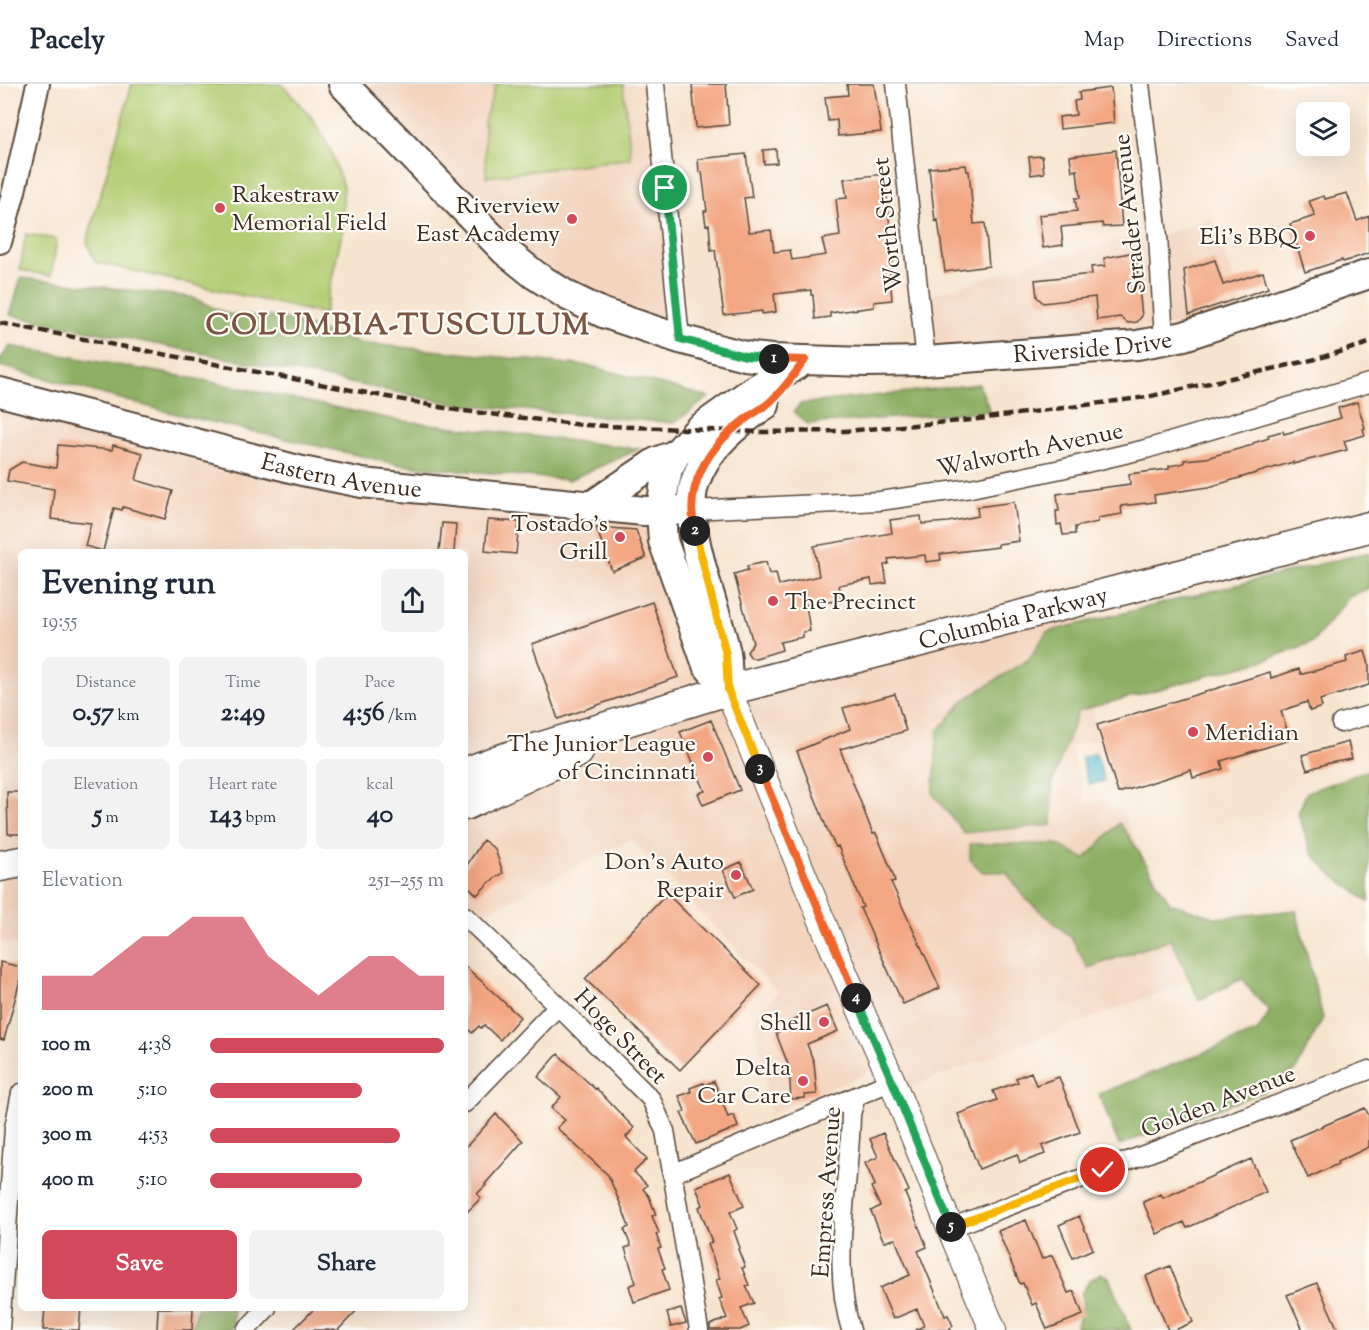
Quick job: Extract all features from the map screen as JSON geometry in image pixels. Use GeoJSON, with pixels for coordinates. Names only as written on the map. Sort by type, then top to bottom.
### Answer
{"type":"FeatureCollection","features":[{"type":"Feature","properties":{"kind":"highway","name":"Columbia Parkway"},"geometry":{"type":"LineString","coordinates":[[468,773],[525,752],[728,690],[1369,527]]}},
{"type":"Feature","properties":{"kind":"highway","name":"Columbia Parkway"},"geometry":{"type":"LineString","coordinates":[[468,804],[569,756],[658,710]]}},
{"type":"Feature","properties":{"kind":"highway"},"geometry":{"type":"LineString","coordinates":[[468,795],[525,752]]}},
{"type":"Feature","properties":{"kind":"highway"},"geometry":{"type":"LineString","coordinates":[[0,867],[18,863]]}},
{"type":"Feature","properties":{"kind":"highway"},"geometry":{"type":"LineString","coordinates":[[0,867],[18,870]]}},
{"type":"Feature","properties":{"kind":"main road","name":"Riverside Drive"},"geometry":{"type":"LineString","coordinates":[[343,84],[506,251],[535,275],[568,296],[603,312],[680,339],[745,356],[867,362],[926,361],[1137,345],[1184,336],[1369,274]]}},
{"type":"Feature","properties":{"kind":"main road"},"geometry":{"type":"LineString","coordinates":[[805,360],[754,390],[710,421],[686,441],[676,453],[668,470],[664,488],[661,512],[663,541],[707,665],[728,690],[831,943],[892,1081],[993,1330]]}},
{"type":"Feature","properties":{"kind":"main road"},"geometry":{"type":"LineString","coordinates":[[728,690],[726,654],[691,510],[694,483],[713,450],[742,422],[772,400],[805,360]]}},
{"type":"Feature","properties":{"kind":"main road","name":"Eastern Avenue"},"geometry":{"type":"LineString","coordinates":[[0,392],[302,471],[362,483],[661,512],[691,510]]}},
{"type":"Feature","properties":{"kind":"main road"},"geometry":{"type":"LineString","coordinates":[[591,506],[656,462],[676,453]]}},
{"type":"Feature","properties":{"kind":"street"},"geometry":{"type":"LineString","coordinates":[[0,242],[38,84]]}},
{"type":"Feature","properties":{"kind":"street"},"geometry":{"type":"LineString","coordinates":[[655,84],[680,339]]}},
{"type":"Feature","properties":{"kind":"street","name":"Worth Street"},"geometry":{"type":"LineString","coordinates":[[896,84],[926,361]]}},
{"type":"Feature","properties":{"kind":"street","name":"Strader Avenue"},"geometry":{"type":"LineString","coordinates":[[1140,84],[1158,236],[1164,340]]}},
{"type":"Feature","properties":{"kind":"street","name":"Walworth Avenue"},"geometry":{"type":"LineString","coordinates":[[691,510],[880,501],[971,488],[1061,470],[1146,449],[1369,383]]}},
{"type":"Feature","properties":{"kind":"street"},"geometry":{"type":"LineString","coordinates":[[1341,723],[1369,715]]}},
{"type":"Feature","properties":{"kind":"street","name":"Hoge Street"},"geometry":{"type":"LineString","coordinates":[[468,919],[651,1099],[665,1131],[699,1330]]}},
{"type":"Feature","properties":{"kind":"street"},"geometry":{"type":"LineString","coordinates":[[468,1100],[558,1006]]}},
{"type":"Feature","properties":{"kind":"street","name":"Golden Avenue"},"geometry":{"type":"LineString","coordinates":[[950,1228],[1369,1070]]}},
{"type":"Feature","properties":{"kind":"street","name":"Empress Avenue"},"geometry":{"type":"LineString","coordinates":[[851,1330],[844,1294],[842,1262],[851,1114],[856,1096],[892,1081]]}},
{"type":"Feature","properties":{"kind":"street"},"geometry":{"type":"LineString","coordinates":[[672,1174],[856,1096]]}},
{"type":"Feature","properties":{"kind":"street"},"geometry":{"type":"LineString","coordinates":[[0,1330],[14,1128],[18,1108]]}},
{"type":"Feature","properties":{"kind":"street"},"geometry":{"type":"LineString","coordinates":[[247,1329],[248,1311]]}},
{"type":"Feature","properties":{"kind":"street"},"geometry":{"type":"LineString","coordinates":[[247,1329],[264,1311]]}},
{"type":"Feature","properties":{"kind":"shaded area","name":"Riverview East Academy"},"geometry":{"type":"Polygon","coordinates":[[[343,84],[655,84],[680,339],[568,296],[343,84]]]}},
{"type":"Feature","properties":{"kind":"shaded area"},"geometry":{"type":"Polygon","coordinates":[[[1212,217],[1245,315],[926,361],[919,299],[1034,262],[1133,237],[1158,236],[1212,217]]]}},
{"type":"Feature","properties":{"kind":"shaded area"},"geometry":{"type":"Polygon","coordinates":[[[0,392],[250,456],[674,510],[728,690],[1078,601],[1097,739],[1070,747],[1087,804],[1107,799],[1111,810],[1121,807],[1196,979],[897,1092],[886,1065],[770,1114],[755,1016],[778,993],[631,839],[470,920],[475,926],[468,932],[468,549],[18,549],[18,944],[0,941],[0,392]]]}},
{"type":"Feature","properties":{"kind":"green space","name":"Rakestraw Memorial Field"},"geometry":{"type":"Polygon","coordinates":[[[132,84],[282,84],[312,118],[331,151],[343,187],[343,229],[324,314],[95,262],[87,242],[132,84]]]}},
{"type":"Feature","properties":{"kind":"green space"},"geometry":{"type":"Polygon","coordinates":[[[496,84],[623,84],[631,158],[486,177],[484,122],[496,84]]]}},
{"type":"Feature","properties":{"kind":"green space"},"geometry":{"type":"Polygon","coordinates":[[[26,234],[57,239],[51,276],[20,270],[26,234]]]}},
{"type":"Feature","properties":{"kind":"green space"},"geometry":{"type":"Polygon","coordinates":[[[21,278],[191,297],[227,314],[282,318],[359,343],[590,366],[709,397],[674,423],[456,404],[10,315],[21,278]]]}},
{"type":"Feature","properties":{"kind":"green space"},"geometry":{"type":"Polygon","coordinates":[[[10,346],[197,379],[396,420],[640,449],[569,480],[401,465],[168,412],[0,366],[0,360],[10,346]]]}},
{"type":"Feature","properties":{"kind":"green space"},"geometry":{"type":"Polygon","coordinates":[[[979,384],[990,411],[808,424],[794,412],[800,404],[979,384]]]}},
{"type":"Feature","properties":{"kind":"green space"},"geometry":{"type":"Polygon","coordinates":[[[1369,552],[1369,588],[1349,597],[1313,642],[1262,661],[1078,711],[1052,783],[1052,825],[964,833],[933,794],[938,731],[964,700],[1029,659],[1047,632],[1369,552]]]}},
{"type":"Feature","properties":{"kind":"green space"},"geometry":{"type":"Polygon","coordinates":[[[1369,770],[1369,902],[1331,874],[1311,852],[1298,813],[1307,792],[1369,770]]]}},
{"type":"Feature","properties":{"kind":"green space"},"geometry":{"type":"Polygon","coordinates":[[[1119,823],[1170,903],[1217,918],[1296,910],[1323,1018],[1296,1070],[1263,1092],[1119,1145],[1099,1094],[1258,1031],[1270,1011],[1242,979],[1199,1000],[1171,939],[1088,968],[1071,937],[1027,900],[1006,872],[983,872],[970,860],[970,844],[1057,844],[1085,859],[1119,823]]]}},
{"type":"Feature","properties":{"kind":"green space"},"geometry":{"type":"Polygon","coordinates":[[[1101,1273],[1109,1278],[1131,1330],[1082,1330],[1076,1327],[1083,1307],[1081,1294],[1090,1280],[1101,1273]]]}},
{"type":"Feature","properties":{"kind":"green space"},"geometry":{"type":"Polygon","coordinates":[[[196,1311],[233,1311],[233,1327],[230,1330],[192,1330],[196,1311]]]}},
{"type":"Feature","properties":{"kind":"water"},"geometry":{"type":"Polygon","coordinates":[[[1096,753],[1104,781],[1089,785],[1081,758],[1096,753]]]}},
{"type":"Feature","properties":{"kind":"building"},"geometry":{"type":"Polygon","coordinates":[[[692,84],[726,84],[729,125],[696,128],[692,84]]]}},
{"type":"Feature","properties":{"kind":"building"},"geometry":{"type":"Polygon","coordinates":[[[847,84],[874,84],[881,132],[838,136],[837,120],[828,121],[825,97],[848,95],[847,84]]]}},
{"type":"Feature","properties":{"kind":"building"},"geometry":{"type":"Polygon","coordinates":[[[1111,88],[1114,123],[1060,129],[1059,117],[1076,115],[1074,101],[1080,100],[1079,92],[1111,88]]]}},
{"type":"Feature","properties":{"kind":"building"},"geometry":{"type":"Polygon","coordinates":[[[776,149],[777,163],[764,164],[763,150],[776,149]]]}},
{"type":"Feature","properties":{"kind":"building"},"geometry":{"type":"Polygon","coordinates":[[[1116,150],[1122,226],[1103,227],[1102,223],[1061,227],[1063,245],[1043,248],[1039,215],[1077,211],[1075,198],[1080,198],[1077,170],[1072,171],[1070,156],[1116,150]]]}},
{"type":"Feature","properties":{"kind":"building"},"geometry":{"type":"Polygon","coordinates":[[[746,154],[752,197],[744,198],[749,232],[771,230],[774,252],[790,250],[792,260],[826,255],[822,239],[840,236],[836,199],[847,198],[844,179],[884,174],[890,227],[887,227],[892,262],[889,262],[892,300],[874,302],[874,307],[830,313],[830,317],[815,319],[811,290],[774,294],[776,312],[762,314],[762,311],[724,315],[715,250],[711,251],[709,224],[706,225],[704,211],[707,211],[698,159],[746,154]]]}},
{"type":"Feature","properties":{"kind":"building"},"geometry":{"type":"Polygon","coordinates":[[[1042,156],[1044,173],[1031,175],[1029,157],[1042,156]]]}},
{"type":"Feature","properties":{"kind":"building"},"geometry":{"type":"Polygon","coordinates":[[[966,165],[969,171],[974,224],[985,223],[989,266],[945,272],[938,220],[935,221],[929,168],[966,165]]]}},
{"type":"Feature","properties":{"kind":"building"},"geometry":{"type":"Polygon","coordinates":[[[1347,193],[1357,221],[1369,216],[1369,253],[1305,272],[1290,224],[1315,216],[1309,201],[1324,196],[1325,199],[1347,193]]]}},
{"type":"Feature","properties":{"kind":"building"},"geometry":{"type":"Polygon","coordinates":[[[1135,252],[1142,316],[1137,322],[1128,323],[1120,317],[1097,320],[1095,297],[1043,303],[1037,297],[1035,280],[1092,274],[1091,267],[1105,266],[1104,258],[1135,252]]]}},
{"type":"Feature","properties":{"kind":"building"},"geometry":{"type":"Polygon","coordinates":[[[1215,260],[1223,285],[1263,272],[1268,288],[1189,315],[1184,270],[1215,260]]]}},
{"type":"Feature","properties":{"kind":"building"},"geometry":{"type":"Polygon","coordinates":[[[1357,402],[1365,435],[1344,441],[1347,450],[1293,464],[1293,462],[1209,487],[1154,495],[1155,502],[1121,506],[1122,514],[1098,518],[1098,522],[1075,527],[1075,534],[1063,535],[1061,524],[1057,525],[1056,511],[1059,511],[1057,494],[1130,484],[1129,474],[1169,469],[1169,466],[1184,463],[1184,460],[1206,458],[1253,445],[1253,443],[1269,438],[1268,435],[1283,431],[1284,434],[1341,418],[1338,408],[1357,402]]]}},
{"type":"Feature","properties":{"kind":"building"},"geometry":{"type":"Polygon","coordinates":[[[58,445],[112,450],[113,445],[143,453],[136,480],[173,491],[165,519],[123,507],[122,510],[114,508],[104,549],[85,546],[91,523],[51,519],[54,489],[7,481],[9,470],[22,462],[56,468],[58,445]]]}},
{"type":"Feature","properties":{"kind":"building"},"geometry":{"type":"Polygon","coordinates":[[[1014,502],[1019,541],[998,544],[998,547],[940,554],[941,560],[926,562],[925,555],[888,559],[889,564],[884,565],[887,583],[872,585],[871,579],[839,585],[842,600],[806,605],[810,631],[803,632],[803,637],[780,642],[782,650],[756,658],[751,658],[747,652],[753,643],[734,574],[748,570],[747,566],[766,562],[769,574],[776,573],[779,585],[819,576],[814,546],[892,533],[890,520],[921,516],[922,524],[948,522],[978,516],[977,507],[1014,502]]]}},
{"type":"Feature","properties":{"kind":"building"},"geometry":{"type":"Polygon","coordinates":[[[488,520],[519,522],[516,554],[485,551],[488,520]]]}},
{"type":"Feature","properties":{"kind":"building"},"geometry":{"type":"Polygon","coordinates":[[[442,523],[456,524],[454,549],[439,549],[442,523]]]}},
{"type":"Feature","properties":{"kind":"building"},"geometry":{"type":"Polygon","coordinates":[[[596,527],[636,530],[646,558],[612,571],[596,527]]]}},
{"type":"Feature","properties":{"kind":"building"},"geometry":{"type":"Polygon","coordinates":[[[652,602],[678,677],[558,719],[532,644],[652,602]]]}},
{"type":"Feature","properties":{"kind":"building","name":"Meridian"},"geometry":{"type":"Polygon","coordinates":[[[1365,651],[1369,665],[1369,685],[1320,700],[1322,707],[1310,711],[1307,702],[1281,711],[1290,740],[1221,761],[1223,769],[1193,778],[1191,770],[1118,793],[1097,725],[1270,672],[1271,678],[1299,669],[1303,674],[1347,662],[1346,657],[1365,651]]]}},
{"type":"Feature","properties":{"kind":"building"},"geometry":{"type":"Polygon","coordinates":[[[895,694],[906,731],[840,749],[873,834],[876,833],[891,869],[895,881],[891,882],[940,988],[903,1004],[860,908],[863,907],[838,846],[836,847],[829,834],[797,751],[850,729],[843,708],[895,694]]]}},
{"type":"Feature","properties":{"kind":"building"},"geometry":{"type":"Polygon","coordinates":[[[711,720],[740,790],[703,805],[698,793],[705,791],[680,732],[711,720]]]}},
{"type":"Feature","properties":{"kind":"building"},"geometry":{"type":"Polygon","coordinates":[[[1348,742],[1352,759],[1307,770],[1302,755],[1348,742]]]}},
{"type":"Feature","properties":{"kind":"building"},"geometry":{"type":"Polygon","coordinates":[[[7,792],[18,792],[18,834],[8,834],[7,792]]]}},
{"type":"Feature","properties":{"kind":"building"},"geometry":{"type":"Polygon","coordinates":[[[483,840],[495,849],[503,873],[477,895],[468,886],[468,863],[483,840]]]}},
{"type":"Feature","properties":{"kind":"building","name":"Don's Auto Repair"},"geometry":{"type":"Polygon","coordinates":[[[741,862],[753,889],[735,897],[723,870],[741,862]]]}},
{"type":"Feature","properties":{"kind":"building"},"geometry":{"type":"Polygon","coordinates":[[[667,894],[761,985],[680,1070],[585,979],[667,894]]]}},
{"type":"Feature","properties":{"kind":"building"},"geometry":{"type":"Polygon","coordinates":[[[0,962],[18,966],[18,988],[4,1040],[0,1039],[0,962]]]}},
{"type":"Feature","properties":{"kind":"building"},"geometry":{"type":"Polygon","coordinates":[[[468,969],[520,1017],[500,1040],[484,1025],[481,1028],[479,1026],[472,1033],[468,1029],[468,969]]]}},
{"type":"Feature","properties":{"kind":"building"},"geometry":{"type":"Polygon","coordinates":[[[827,1006],[838,1031],[807,1044],[814,1063],[817,1094],[791,1099],[789,1067],[776,1033],[790,1027],[789,1022],[827,1006]]]}},
{"type":"Feature","properties":{"kind":"building"},"geometry":{"type":"Polygon","coordinates":[[[558,1054],[596,1088],[634,1128],[626,1137],[647,1159],[634,1172],[647,1185],[643,1189],[649,1196],[656,1215],[652,1216],[659,1233],[656,1234],[661,1248],[658,1249],[665,1268],[662,1269],[669,1290],[634,1302],[629,1286],[636,1283],[625,1248],[631,1246],[624,1229],[629,1227],[623,1210],[608,1175],[557,1128],[565,1120],[551,1108],[561,1097],[538,1077],[558,1054]]]}},
{"type":"Feature","properties":{"kind":"building"},"geometry":{"type":"Polygon","coordinates":[[[1031,1072],[1036,1085],[1059,1077],[1080,1132],[1042,1146],[1045,1154],[1020,1163],[1017,1154],[979,1169],[958,1114],[997,1100],[993,1091],[1018,1082],[1016,1078],[1031,1072]]]}},
{"type":"Feature","properties":{"kind":"building"},"geometry":{"type":"Polygon","coordinates":[[[714,1081],[728,1117],[734,1115],[738,1127],[696,1144],[681,1113],[685,1111],[679,1096],[691,1092],[690,1088],[714,1081]]]}},
{"type":"Feature","properties":{"kind":"building"},"geometry":{"type":"Polygon","coordinates":[[[1365,1108],[1369,1116],[1369,1147],[1308,1178],[1290,1140],[1365,1108]]]}},
{"type":"Feature","properties":{"kind":"building"},"geometry":{"type":"Polygon","coordinates":[[[496,1114],[523,1141],[477,1194],[481,1198],[468,1211],[468,1145],[496,1114]]]}},
{"type":"Feature","properties":{"kind":"building"},"geometry":{"type":"Polygon","coordinates":[[[883,1133],[909,1191],[905,1193],[927,1247],[918,1251],[945,1316],[948,1315],[953,1326],[951,1330],[915,1330],[924,1326],[917,1309],[893,1319],[880,1288],[910,1275],[895,1239],[884,1242],[871,1211],[880,1206],[871,1187],[875,1185],[865,1163],[878,1157],[870,1139],[883,1133]]]}},
{"type":"Feature","properties":{"kind":"building"},"geometry":{"type":"Polygon","coordinates":[[[1251,1159],[1266,1192],[1187,1228],[1184,1222],[1157,1234],[1143,1202],[1161,1194],[1163,1198],[1251,1159]]]}},
{"type":"Feature","properties":{"kind":"building"},"geometry":{"type":"Polygon","coordinates":[[[730,1173],[744,1206],[730,1212],[737,1229],[734,1231],[745,1267],[742,1268],[749,1285],[746,1286],[754,1303],[741,1308],[749,1326],[740,1330],[710,1330],[710,1325],[727,1318],[719,1299],[722,1298],[716,1280],[720,1279],[708,1244],[712,1242],[699,1207],[703,1205],[696,1187],[730,1173]]]}},
{"type":"Feature","properties":{"kind":"building"},"geometry":{"type":"Polygon","coordinates":[[[1079,1216],[1093,1249],[1073,1258],[1059,1225],[1079,1216]]]}},
{"type":"Feature","properties":{"kind":"building"},"geometry":{"type":"Polygon","coordinates":[[[1026,1220],[1042,1259],[1052,1255],[1068,1293],[1074,1291],[1083,1315],[1047,1329],[1036,1303],[1032,1305],[1023,1283],[1020,1284],[998,1231],[1026,1220]]]}},
{"type":"Feature","properties":{"kind":"building"},"geometry":{"type":"Polygon","coordinates":[[[1170,1266],[1193,1322],[1175,1330],[1168,1330],[1146,1276],[1170,1266]]]}},
{"type":"Feature","properties":{"kind":"building"},"geometry":{"type":"Polygon","coordinates":[[[1317,1283],[1338,1330],[1303,1330],[1287,1295],[1317,1283]]]}},
{"type":"Feature","properties":{"kind":"building"},"geometry":{"type":"Polygon","coordinates":[[[681,1309],[686,1323],[671,1327],[667,1313],[681,1309]]]}},
{"type":"Feature","properties":{"kind":"building"},"geometry":{"type":"Polygon","coordinates":[[[45,1311],[81,1311],[79,1330],[43,1330],[45,1311]]]}},
{"type":"Feature","properties":{"kind":"building"},"geometry":{"type":"Polygon","coordinates":[[[158,1311],[193,1311],[192,1330],[157,1330],[158,1311]]]}},
{"type":"Feature","properties":{"kind":"building"},"geometry":{"type":"Polygon","coordinates":[[[312,1311],[356,1311],[338,1330],[293,1330],[312,1311]]]}},
{"type":"Feature","properties":{"kind":"railway"},"geometry":{"type":"LineString","coordinates":[[0,323],[456,410],[583,425],[759,432],[845,431],[971,420],[1147,397],[1316,359],[1369,343]]}},
{"type":"Feature","properties":{"kind":"place","name":"Rakestraw Memorial Field"},"geometry":{"type":"Point","coordinates":[220,208]}},
{"type":"Feature","properties":{"kind":"place","name":"Riverview East Academy"},"geometry":{"type":"Point","coordinates":[572,219]}},
{"type":"Feature","properties":{"kind":"place","name":"Eli’s BBQ"},"geometry":{"type":"Point","coordinates":[1310,236]}},
{"type":"Feature","properties":{"kind":"place","name":"Tostado’s Grill"},"geometry":{"type":"Point","coordinates":[620,537]}},
{"type":"Feature","properties":{"kind":"place","name":"The Precinct"},"geometry":{"type":"Point","coordinates":[773,601]}},
{"type":"Feature","properties":{"kind":"place","name":"Meridian"},"geometry":{"type":"Point","coordinates":[1193,732]}},
{"type":"Feature","properties":{"kind":"place","name":"The Junior League of Cincinnati"},"geometry":{"type":"Point","coordinates":[708,757]}},
{"type":"Feature","properties":{"kind":"place","name":"Don's Auto Repair"},"geometry":{"type":"Point","coordinates":[736,875]}},
{"type":"Feature","properties":{"kind":"place","name":"Shell"},"geometry":{"type":"Point","coordinates":[824,1022]}},
{"type":"Feature","properties":{"kind":"place","name":"Delta Car Care"},"geometry":{"type":"Point","coordinates":[803,1081]}},
{"type":"Feature","properties":{"kind":"district","name":"COLUMBIA-TUSCULUM"},"geometry":{"type":"Point","coordinates":[398,324]}},
{"type":"Feature","properties":{"kind":"route"},"geometry":{"type":"LineString","coordinates":[[665,188],[680,339],[745,356],[805,360],[772,400],[726,435],[713,450],[694,483],[691,510],[693,526],[726,654],[728,691],[831,943],[892,1081],[950,1228],[1103,1170]]}}]}
